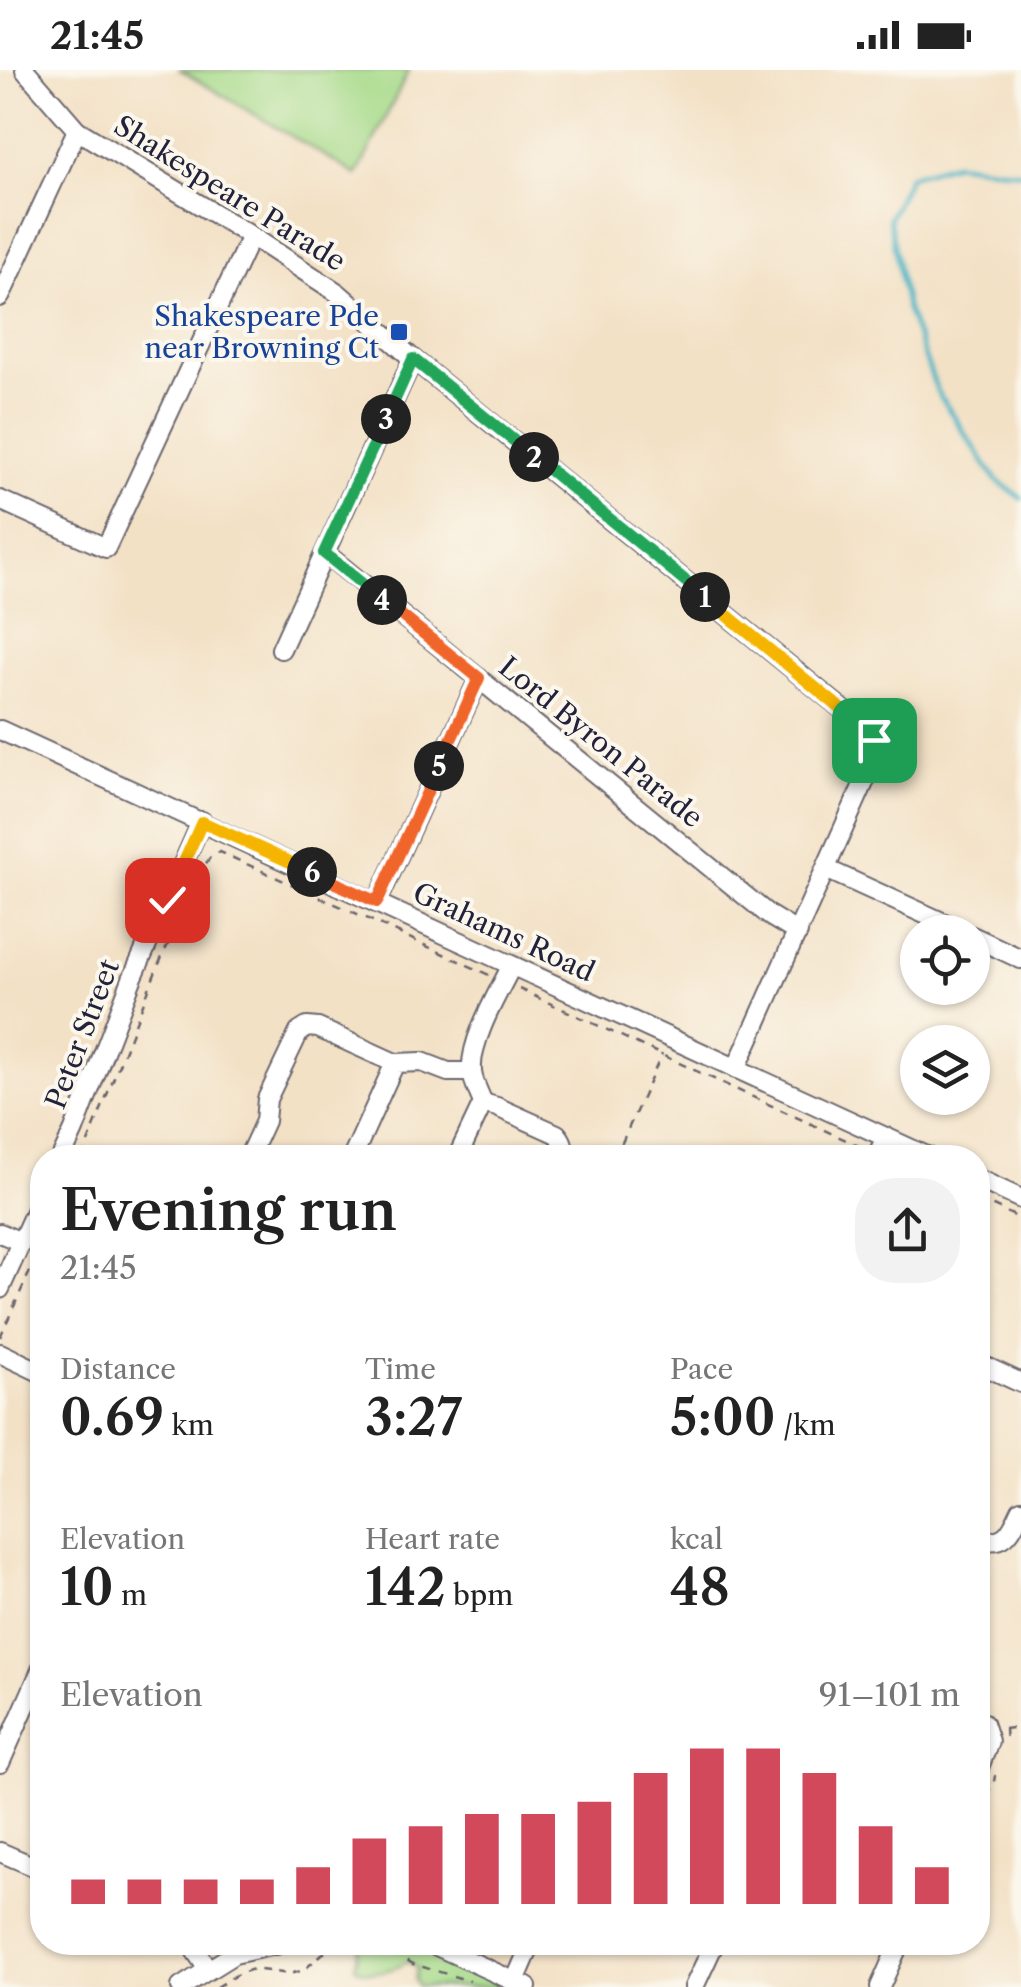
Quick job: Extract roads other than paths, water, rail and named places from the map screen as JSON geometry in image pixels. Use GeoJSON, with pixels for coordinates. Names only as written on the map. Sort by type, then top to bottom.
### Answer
{"type":"FeatureCollection","features":[{"type":"Feature","properties":{"kind":"street","name":"Shakespeare Parade"},"geometry":{"type":"LineString","coordinates":[[25,70],[77,130],[338,293],[413,359],[868,731],[874,740],[874,760],[736,1069]]}},
{"type":"Feature","properties":{"kind":"street"},"geometry":{"type":"LineString","coordinates":[[0,297],[77,130]]}},
{"type":"Feature","properties":{"kind":"street"},"geometry":{"type":"LineString","coordinates":[[0,500],[106,548],[251,236]]}},
{"type":"Feature","properties":{"kind":"street"},"geometry":{"type":"LineString","coordinates":[[280,648],[413,359]]}},
{"type":"Feature","properties":{"kind":"street","name":"Lord Byron Parade"},"geometry":{"type":"LineString","coordinates":[[324,553],[770,916],[798,933]]}},
{"type":"Feature","properties":{"kind":"street"},"geometry":{"type":"LineString","coordinates":[[377,902],[479,678]]}},
{"type":"Feature","properties":{"kind":"street","name":"Grahams Road"},"geometry":{"type":"LineString","coordinates":[[0,731],[377,902],[507,974],[736,1069],[886,1137],[895,1145]]}},
{"type":"Feature","properties":{"kind":"street","name":"Peter Street"},"geometry":{"type":"LineString","coordinates":[[67,1145],[132,979],[202,822]]}},
{"type":"Feature","properties":{"kind":"street"},"geometry":{"type":"LineString","coordinates":[[826,869],[927,915]]}},
{"type":"Feature","properties":{"kind":"street"},"geometry":{"type":"LineString","coordinates":[[990,944],[1021,959]]}},
{"type":"Feature","properties":{"kind":"street"},"geometry":{"type":"LineString","coordinates":[[463,1145],[482,1103],[472,1072],[476,1047],[507,974]]}},
{"type":"Feature","properties":{"kind":"street"},"geometry":{"type":"LineString","coordinates":[[254,1145],[264,1121],[267,1099],[299,1032],[307,1027],[318,1028],[394,1063],[422,1062],[448,1072],[472,1072]]}},
{"type":"Feature","properties":{"kind":"street"},"geometry":{"type":"LineString","coordinates":[[358,1145],[394,1063]]}},
{"type":"Feature","properties":{"kind":"street"},"geometry":{"type":"LineString","coordinates":[[482,1103],[558,1134],[561,1145]]}},
{"type":"Feature","properties":{"kind":"street"},"geometry":{"type":"LineString","coordinates":[[879,1145],[886,1137]]}},
{"type":"Feature","properties":{"kind":"street"},"geometry":{"type":"LineString","coordinates":[[990,1185],[1021,1199]]}},
{"type":"Feature","properties":{"kind":"street"},"geometry":{"type":"LineString","coordinates":[[0,1289],[30,1222]]}},
{"type":"Feature","properties":{"kind":"street"},"geometry":{"type":"LineString","coordinates":[[0,1233],[21,1242]]}},
{"type":"Feature","properties":{"kind":"street"},"geometry":{"type":"LineString","coordinates":[[0,1353],[30,1367]]}},
{"type":"Feature","properties":{"kind":"street"},"geometry":{"type":"LineString","coordinates":[[990,1369],[1021,1383]]}},
{"type":"Feature","properties":{"kind":"street"},"geometry":{"type":"LineString","coordinates":[[990,1542],[1012,1530],[1021,1510]]}},
{"type":"Feature","properties":{"kind":"street"},"geometry":{"type":"LineString","coordinates":[[0,1763],[30,1707]]}},
{"type":"Feature","properties":{"kind":"street"},"geometry":{"type":"LineString","coordinates":[[0,1852],[30,1865]]}},
{"type":"Feature","properties":{"kind":"street"},"geometry":{"type":"LineString","coordinates":[[198,1955],[208,1969]]}},
{"type":"Feature","properties":{"kind":"street"},"geometry":{"type":"LineString","coordinates":[[181,1987],[232,1955]]}},
{"type":"Feature","properties":{"kind":"street"},"geometry":{"type":"LineString","coordinates":[[457,1955],[521,1984],[529,1955]]}},
{"type":"Feature","properties":{"kind":"street"},"geometry":{"type":"LineString","coordinates":[[694,1987],[708,1955]]}},
{"type":"Feature","properties":{"kind":"street"},"geometry":{"type":"LineString","coordinates":[[880,1987],[894,1955]]}},
{"type":"Feature","properties":{"kind":"waterway"},"geometry":{"type":"LineString","coordinates":[[1021,172],[955,163],[909,176],[889,219],[906,307],[938,393],[996,480],[1021,498]]}},
{"type":"Feature","properties":{"kind":"place","name":"Shakespeare Pde near Browning Ct"},"geometry":{"type":"Point","coordinates":[399,332]}}]}
